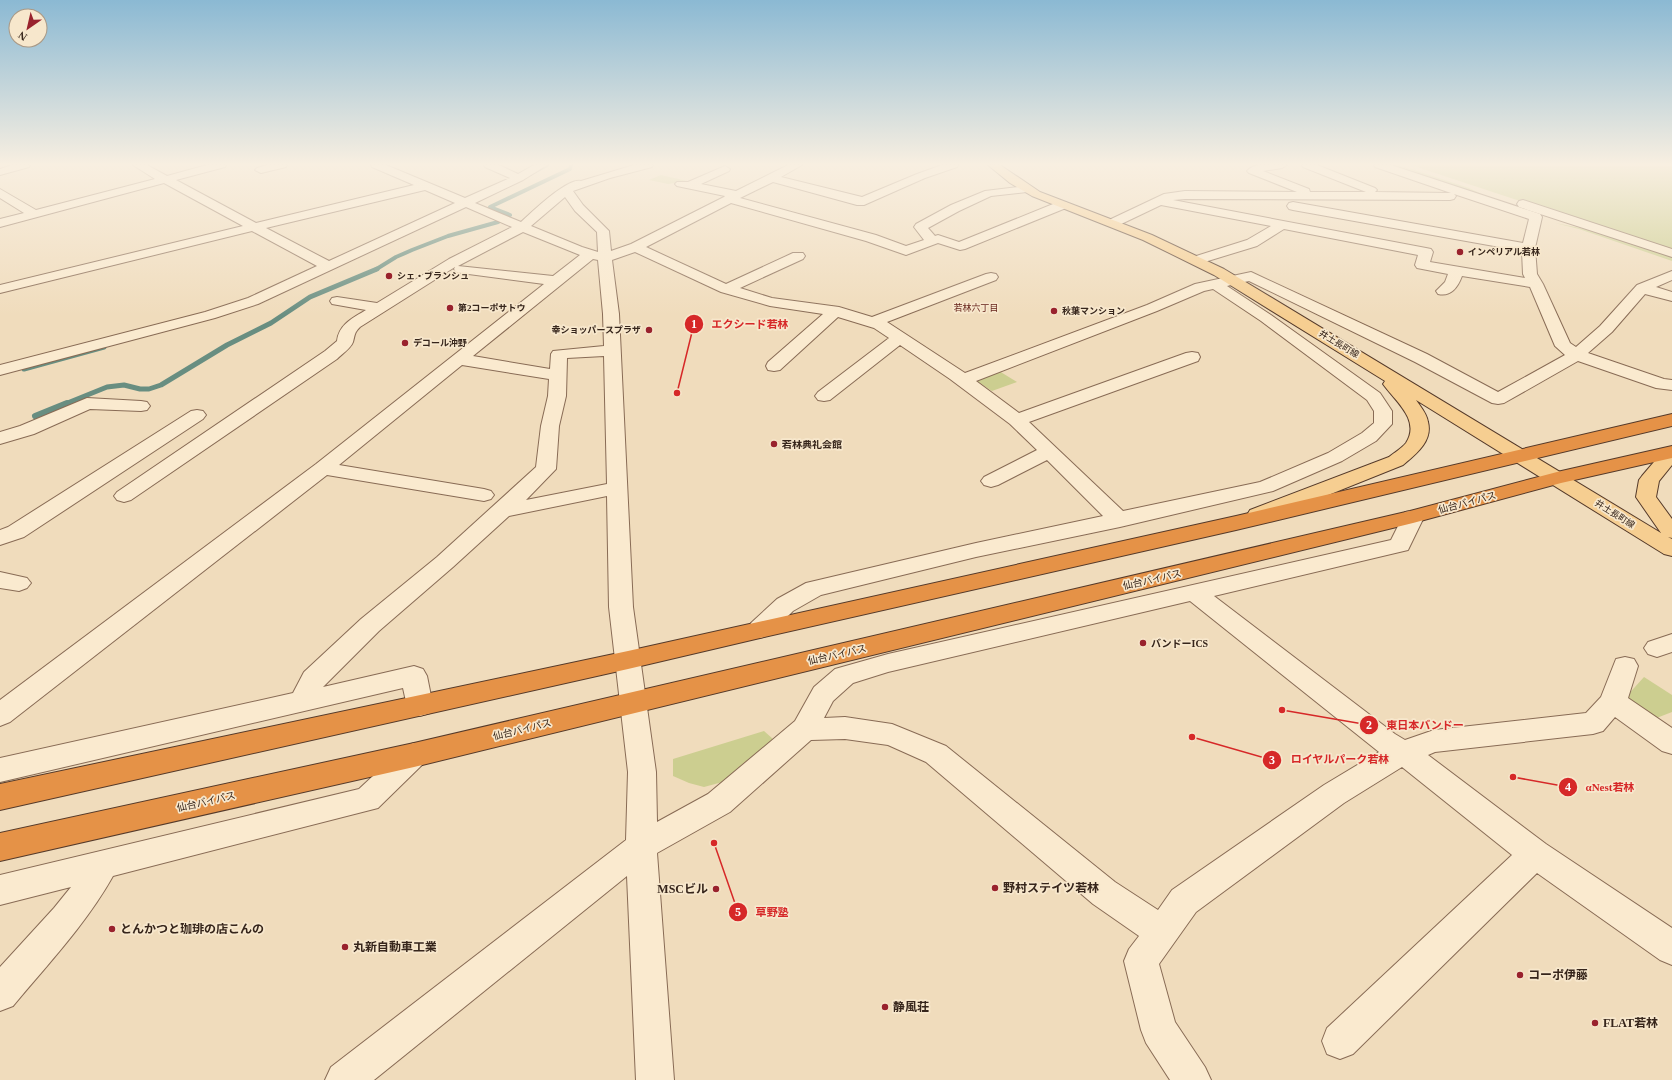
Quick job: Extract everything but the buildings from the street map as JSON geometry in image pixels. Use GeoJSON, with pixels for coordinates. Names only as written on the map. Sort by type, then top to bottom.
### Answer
{"type":"FeatureCollection","features":[{"type":"Feature","properties":{"kind":"highway"},"geometry":{"type":"LineString","coordinates":[[0,797],[628,660],[760,629],[1236,523],[1672,420]]}},
{"type":"Feature","properties":{"kind":"highway","name":"仙台バイパス"},"geometry":{"type":"LineString","coordinates":[[0,847],[414,755],[1413,517],[1557,478],[1672,452]]}},
{"type":"Feature","properties":{"kind":"main road","name":"井土長町線"},"geometry":{"type":"LineString","coordinates":[[1091,215],[1162,242],[1198,260],[1224,282],[1370,363],[1672,549]]}},
{"type":"Feature","properties":{"kind":"main road"},"geometry":{"type":"LineString","coordinates":[[1236,523],[1383,466],[1396,460],[1414,446],[1419,434],[1419,421],[1407,400],[1370,363]]}},
{"type":"Feature","properties":{"kind":"main road"},"geometry":{"type":"LineString","coordinates":[[1672,452],[1649,480],[1646,497],[1664,523],[1672,531]]}},
{"type":"Feature","properties":{"kind":"street"},"geometry":{"type":"LineString","coordinates":[[0,223],[30,215]]}},
{"type":"Feature","properties":{"kind":"street"},"geometry":{"type":"LineString","coordinates":[[232,215],[328,266]]}},
{"type":"Feature","properties":{"kind":"street"},"geometry":{"type":"LineString","coordinates":[[0,289],[302,215]]}},
{"type":"Feature","properties":{"kind":"street"},"geometry":{"type":"LineString","coordinates":[[0,370],[210,315],[253,301],[441,215]]}},
{"type":"Feature","properties":{"kind":"street"},"geometry":{"type":"LineString","coordinates":[[495,215],[577,250],[598,256]]}},
{"type":"Feature","properties":{"kind":"street"},"geometry":{"type":"LineString","coordinates":[[124,496],[331,355],[345,342],[346,332],[354,324],[454,262],[522,227],[536,215]]}},
{"type":"Feature","properties":{"kind":"street"},"geometry":{"type":"LineString","coordinates":[[587,215],[603,231],[598,256],[611,314],[621,607],[642,772],[641,846],[656,1080]]}},
{"type":"Feature","properties":{"kind":"street"},"geometry":{"type":"LineString","coordinates":[[0,715],[323,468],[556,281],[598,256],[636,248],[698,215]]}},
{"type":"Feature","properties":{"kind":"street"},"geometry":{"type":"LineString","coordinates":[[795,215],[871,238],[906,251],[938,239],[960,246],[1036,215]]}},
{"type":"Feature","properties":{"kind":"street"},"geometry":{"type":"LineString","coordinates":[[932,241],[920,227],[941,215]]}},
{"type":"Feature","properties":{"kind":"street"},"geometry":{"type":"LineString","coordinates":[[1113,223],[1129,215]]}},
{"type":"Feature","properties":{"kind":"street"},"geometry":{"type":"LineString","coordinates":[[1232,215],[1426,252],[1422,265],[1536,284]]}},
{"type":"Feature","properties":{"kind":"street"},"geometry":{"type":"LineString","coordinates":[[1347,215],[1528,248]]}},
{"type":"Feature","properties":{"kind":"street"},"geometry":{"type":"LineString","coordinates":[[1531,215],[1536,217],[1528,248],[1530,274],[1536,284],[1563,346],[1577,355],[1662,384],[1672,386]]}},
{"type":"Feature","properties":{"kind":"street"},"geometry":{"type":"LineString","coordinates":[[1561,215],[1672,253]]}},
{"type":"Feature","properties":{"kind":"street"},"geometry":{"type":"LineString","coordinates":[[1198,260],[1255,243],[1270,235],[1281,225]]}},
{"type":"Feature","properties":{"kind":"street"},"geometry":{"type":"LineString","coordinates":[[636,248],[716,285],[770,302],[834,312],[880,325],[963,380],[1017,420],[1120,520]]}},
{"type":"Feature","properties":{"kind":"street"},"geometry":{"type":"LineString","coordinates":[[726,288],[798,256]]}},
{"type":"Feature","properties":{"kind":"street"},"geometry":{"type":"LineString","coordinates":[[460,269],[556,281]]}},
{"type":"Feature","properties":{"kind":"street"},"geometry":{"type":"LineString","coordinates":[[1443,291],[1452,284],[1456,270]]}},
{"type":"Feature","properties":{"kind":"street"},"geometry":{"type":"LineString","coordinates":[[963,380],[1152,308],[1200,287],[1251,276],[1421,358],[1498,399],[1577,355],[1606,329],[1642,288],[1672,275]]}},
{"type":"Feature","properties":{"kind":"street"},"geometry":{"type":"LineString","coordinates":[[871,322],[991,276]]}},
{"type":"Feature","properties":{"kind":"street"},"geometry":{"type":"LineString","coordinates":[[760,629],[785,605],[814,589],[976,550],[1120,520],[1266,487],[1335,457],[1369,437],[1383,424],[1383,411],[1374,397],[1266,318],[1224,282]]}},
{"type":"Feature","properties":{"kind":"street"},"geometry":{"type":"LineString","coordinates":[[1642,288],[1672,297]]}},
{"type":"Feature","properties":{"kind":"street"},"geometry":{"type":"LineString","coordinates":[[337,301],[380,308]]}},
{"type":"Feature","properties":{"kind":"street"},"geometry":{"type":"LineString","coordinates":[[774,366],[834,312]]}},
{"type":"Feature","properties":{"kind":"street"},"geometry":{"type":"LineString","coordinates":[[824,396],[899,338]]}},
{"type":"Feature","properties":{"kind":"street"},"geometry":{"type":"LineString","coordinates":[[303,701],[313,679],[370,625],[445,562],[546,469],[550,426],[557,396],[559,354],[612,350]]}},
{"type":"Feature","properties":{"kind":"street"},"geometry":{"type":"LineString","coordinates":[[1017,420],[1192,357]]}},
{"type":"Feature","properties":{"kind":"street"},"geometry":{"type":"LineString","coordinates":[[459,359],[558,375]]}},
{"type":"Feature","properties":{"kind":"street"},"geometry":{"type":"LineString","coordinates":[[0,438],[26,430],[87,403],[141,406]]}},
{"type":"Feature","properties":{"kind":"street"},"geometry":{"type":"LineString","coordinates":[[0,538],[16,532],[197,415]]}},
{"type":"Feature","properties":{"kind":"street"},"geometry":{"type":"LineString","coordinates":[[992,481],[1049,452]]}},
{"type":"Feature","properties":{"kind":"street"},"geometry":{"type":"LineString","coordinates":[[323,468],[484,495]]}},
{"type":"Feature","properties":{"kind":"street"},"geometry":{"type":"LineString","coordinates":[[502,511],[616,488]]}},
{"type":"Feature","properties":{"kind":"street"},"geometry":{"type":"LineString","coordinates":[[344,1080],[641,846],[719,803],[805,729],[822,694],[844,676],[888,663],[1400,544],[1413,517]]}},
{"type":"Feature","properties":{"kind":"street"},"geometry":{"type":"LineString","coordinates":[[1194,592],[1385,742],[1403,752],[1535,854],[1668,940]]}},
{"type":"Feature","properties":{"kind":"street"},"geometry":{"type":"LineString","coordinates":[[1192,1080],[1159,1030],[1141,961],[1184,901],[1334,794],[1403,752],[1434,741],[1592,723],[1613,702],[1625,666]]}},
{"type":"Feature","properties":{"kind":"street"},"geometry":{"type":"LineString","coordinates":[[0,770],[414,676],[420,706]]}},
{"type":"Feature","properties":{"kind":"street"},"geometry":{"type":"LineString","coordinates":[[1613,702],[1672,743]]}},
{"type":"Feature","properties":{"kind":"street"},"geometry":{"type":"LineString","coordinates":[[805,729],[845,728],[892,735],[936,754],[1104,893],[1162,932]]}},
{"type":"Feature","properties":{"kind":"street"},"geometry":{"type":"LineString","coordinates":[[0,890],[368,799],[414,755]]}},
{"type":"Feature","properties":{"kind":"street"},"geometry":{"type":"LineString","coordinates":[[1340,1041],[1535,854]]}},
{"type":"Feature","properties":{"kind":"street"},"geometry":{"type":"LineString","coordinates":[[0,993],[66,919],[88,890],[103,864]]}},
{"type":"Feature","properties":{"kind":"green space"},"geometry":{"type":"Polygon","coordinates":[[[1564,215],[1672,215],[1672,251],[1564,215]]]}},
{"type":"Feature","properties":{"kind":"green space"},"geometry":{"type":"Polygon","coordinates":[[[1555,223],[1601,232],[1672,256],[1672,261],[1579,229],[1555,223]]]}},
{"type":"Feature","properties":{"kind":"green space"},"geometry":{"type":"Polygon","coordinates":[[[999,371],[1017,382],[992,391],[975,380],[999,371]]]}},
{"type":"Feature","properties":{"kind":"green space"},"geometry":{"type":"Polygon","coordinates":[[[1644,677],[1672,695],[1672,712],[1654,719],[1625,698],[1644,677]]]}},
{"type":"Feature","properties":{"kind":"green space"},"geometry":{"type":"Polygon","coordinates":[[[764,731],[773,739],[761,753],[730,780],[704,787],[689,783],[673,776],[673,759],[764,731]]]}},
{"type":"Feature","properties":{"kind":"waterway"},"geometry":{"type":"LineString","coordinates":[[376,269],[396,257],[412,250],[448,236],[498,222],[509,215]]}},
{"type":"Feature","properties":{"kind":"waterway"},"geometry":{"type":"LineString","coordinates":[[65,404],[107,387],[124,385],[140,389],[149,389],[161,385],[227,345],[271,323],[310,297],[376,269]]}},
{"type":"Feature","properties":{"kind":"waterway"},"geometry":{"type":"LineString","coordinates":[[24,369],[104,347]]}},
{"type":"Feature","properties":{"kind":"waterway"},"geometry":{"type":"LineString","coordinates":[[35,416],[67,403]]}},
{"type":"Feature","properties":{"kind":"place","name":"インペリアル若林"},"geometry":{"type":"Point","coordinates":[1460,252]}},
{"type":"Feature","properties":{"kind":"place","name":"シェ・ブランシュ"},"geometry":{"type":"Point","coordinates":[389,276]}},
{"type":"Feature","properties":{"kind":"place","name":"第2コーポサトウ"},"geometry":{"type":"Point","coordinates":[450,308]}},
{"type":"Feature","properties":{"kind":"place","name":"秋葉マンション"},"geometry":{"type":"Point","coordinates":[1054,311]}},
{"type":"Feature","properties":{"kind":"place","name":"幸ショッパースプラザ"},"geometry":{"type":"Point","coordinates":[649,330]}},
{"type":"Feature","properties":{"kind":"place","name":"デコール沖野"},"geometry":{"type":"Point","coordinates":[405,343]}},
{"type":"Feature","properties":{"kind":"place","name":"エクシード若林"},"geometry":{"type":"Point","coordinates":[677,393]}},
{"type":"Feature","properties":{"kind":"place","name":"若林典礼会館"},"geometry":{"type":"Point","coordinates":[774,444]}},
{"type":"Feature","properties":{"kind":"place","name":"バンドーICS"},"geometry":{"type":"Point","coordinates":[1143,643]}},
{"type":"Feature","properties":{"kind":"place","name":"東日本バンドー"},"geometry":{"type":"Point","coordinates":[1282,710]}},
{"type":"Feature","properties":{"kind":"place","name":"ロイヤルパーク若林"},"geometry":{"type":"Point","coordinates":[1192,737]}},
{"type":"Feature","properties":{"kind":"place","name":"αNest若林"},"geometry":{"type":"Point","coordinates":[1513,777]}},
{"type":"Feature","properties":{"kind":"place","name":"草野塾"},"geometry":{"type":"Point","coordinates":[714,843]}},
{"type":"Feature","properties":{"kind":"place","name":"野村ステイツ若林"},"geometry":{"type":"Point","coordinates":[995,888]}},
{"type":"Feature","properties":{"kind":"place","name":"MSCビル"},"geometry":{"type":"Point","coordinates":[716,889]}},
{"type":"Feature","properties":{"kind":"place","name":"とんかつと珈琲の店こんの"},"geometry":{"type":"Point","coordinates":[112,929]}},
{"type":"Feature","properties":{"kind":"place","name":"丸新自動車工業"},"geometry":{"type":"Point","coordinates":[345,947]}},
{"type":"Feature","properties":{"kind":"place","name":"コーポ伊藤"},"geometry":{"type":"Point","coordinates":[1520,975]}},
{"type":"Feature","properties":{"kind":"place","name":"静風荘"},"geometry":{"type":"Point","coordinates":[885,1007]}},
{"type":"Feature","properties":{"kind":"place","name":"FLAT若林"},"geometry":{"type":"Point","coordinates":[1595,1023]}},
{"type":"Feature","properties":{"kind":"district","name":"若林六丁目"},"geometry":{"type":"Point","coordinates":[976,308]}}]}
